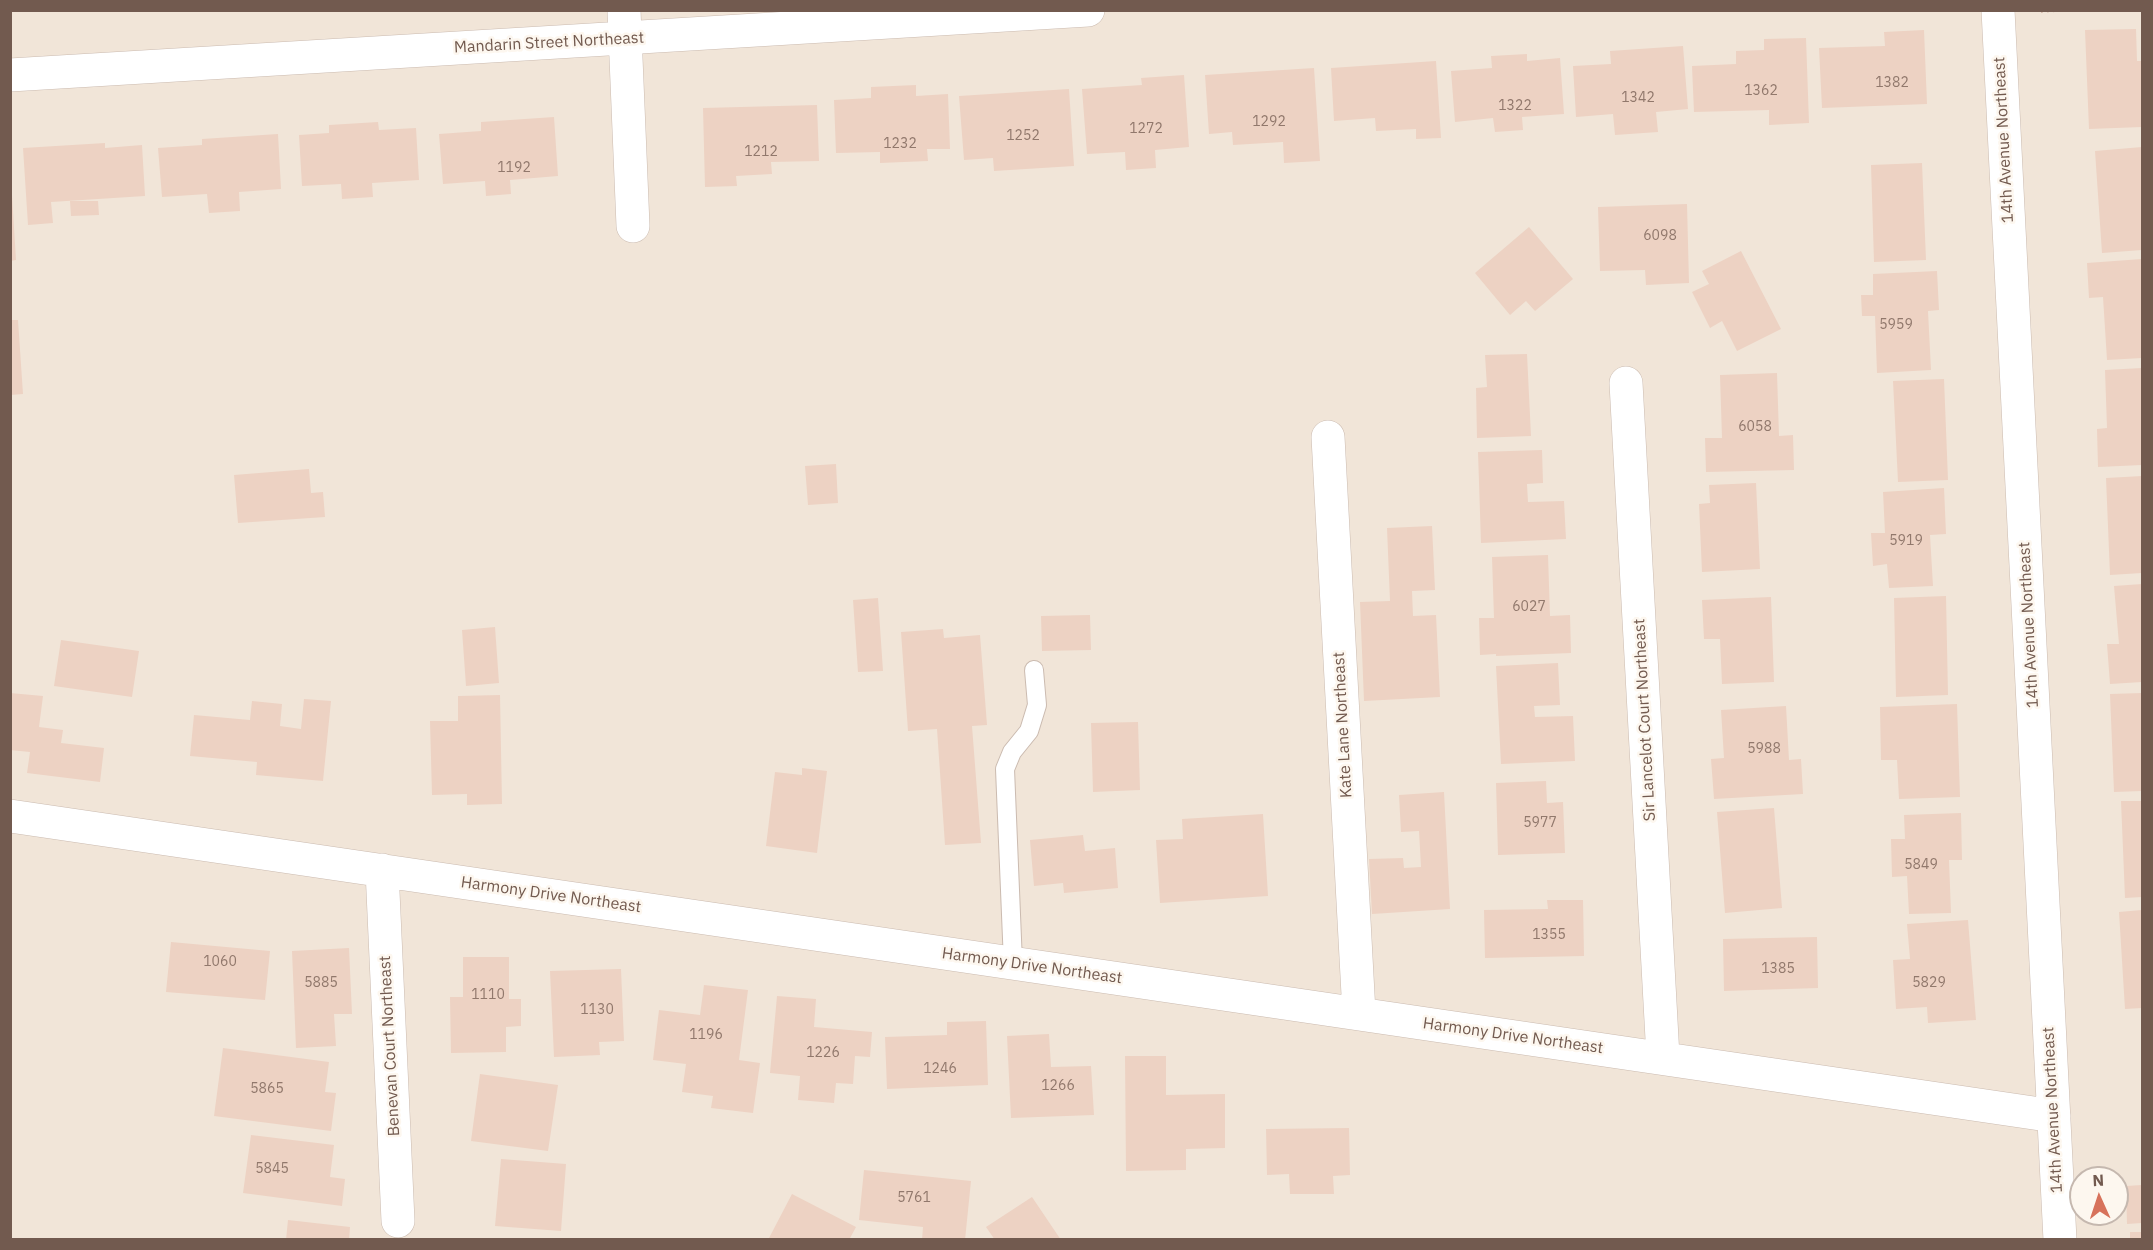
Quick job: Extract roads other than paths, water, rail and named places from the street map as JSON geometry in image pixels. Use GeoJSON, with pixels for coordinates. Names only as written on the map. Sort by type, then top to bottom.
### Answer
{"type":"FeatureCollection","features":[{"type":"Feature","properties":{"kind":"street","name":"Mandarin Street Northeast"},"geometry":{"type":"LineString","coordinates":[[10,75],[624,24],[1088,10]]}},
{"type":"Feature","properties":{"kind":"street","name":"14th Avenue Northeast"},"geometry":{"type":"LineString","coordinates":[[1998,10],[2060,1239]]}},
{"type":"Feature","properties":{"kind":"street"},"geometry":{"type":"LineString","coordinates":[[624,24],[633,226]]}},
{"type":"Feature","properties":{"kind":"street","name":"Sir Lancelot Court Northeast"},"geometry":{"type":"LineString","coordinates":[[1626,383],[1663,1057]]}},
{"type":"Feature","properties":{"kind":"street","name":"Kate Lane Northeast"},"geometry":{"type":"LineString","coordinates":[[1328,437],[1359,1013]]}},
{"type":"Feature","properties":{"kind":"street","name":"Harmony Drive Northeast"},"geometry":{"type":"LineString","coordinates":[[10,816],[2054,1116]]}},
{"type":"Feature","properties":{"kind":"street","name":"Benevan Court Northeast"},"geometry":{"type":"LineString","coordinates":[[382,870],[399,1221]]}},
{"type":"Feature","properties":{"kind":"lane"},"geometry":{"type":"LineString","coordinates":[[1013,963],[1005,769],[1012,752],[1029,731],[1037,705],[1034,670]]}}]}
